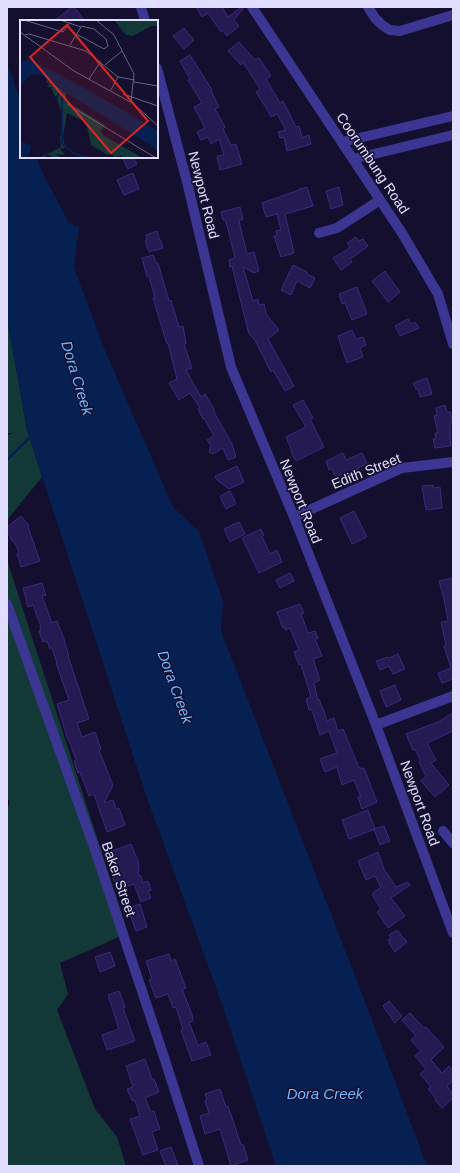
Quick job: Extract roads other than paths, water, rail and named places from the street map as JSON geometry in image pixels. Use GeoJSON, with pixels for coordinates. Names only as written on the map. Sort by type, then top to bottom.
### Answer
{"type":"FeatureCollection","features":[{"type":"Feature","properties":{"kind":"street"},"geometry":{"type":"LineString","coordinates":[[141,7],[145,20]]}},
{"type":"Feature","properties":{"kind":"street","name":"Coorumbung Road"},"geometry":{"type":"LineString","coordinates":[[252,7],[402,233],[438,294],[453,344]]}},
{"type":"Feature","properties":{"kind":"street"},"geometry":{"type":"LineString","coordinates":[[368,7],[375,18],[382,25],[390,30],[400,31],[453,15]]}},
{"type":"Feature","properties":{"kind":"street","name":"Newport Road"},"geometry":{"type":"LineString","coordinates":[[158,72],[188,186],[231,367],[294,517],[376,725],[453,933]]}},
{"type":"Feature","properties":{"kind":"street"},"geometry":{"type":"LineString","coordinates":[[342,142],[453,116]]}},
{"type":"Feature","properties":{"kind":"street"},"geometry":{"type":"LineString","coordinates":[[353,159],[453,135]]}},
{"type":"Feature","properties":{"kind":"street"},"geometry":{"type":"LineString","coordinates":[[320,233],[337,228],[380,200]]}},
{"type":"Feature","properties":{"kind":"street","name":"Edith Street"},"geometry":{"type":"LineString","coordinates":[[294,517],[402,468],[453,462]]}},
{"type":"Feature","properties":{"kind":"street","name":"Baker Street"},"geometry":{"type":"LineString","coordinates":[[7,604],[93,844],[199,1166]]}},
{"type":"Feature","properties":{"kind":"street"},"geometry":{"type":"LineString","coordinates":[[376,725],[453,696]]}},
{"type":"Feature","properties":{"kind":"street"},"geometry":{"type":"LineString","coordinates":[[443,831],[453,843]]}},
{"type":"Feature","properties":{"kind":"water","name":"Dora Creek"},"geometry":{"type":"Polygon","coordinates":[[[7,67],[12,76],[20,102],[20,158],[37,158],[42,172],[69,223],[79,227],[74,267],[103,346],[173,507],[199,531],[223,602],[221,631],[427,1166],[276,1166],[221,1001],[147,798],[27,430],[7,319],[7,67]]]}},
{"type":"Feature","properties":{"kind":"waterway"},"geometry":{"type":"LineString","coordinates":[[7,460],[29,438]]}}]}
